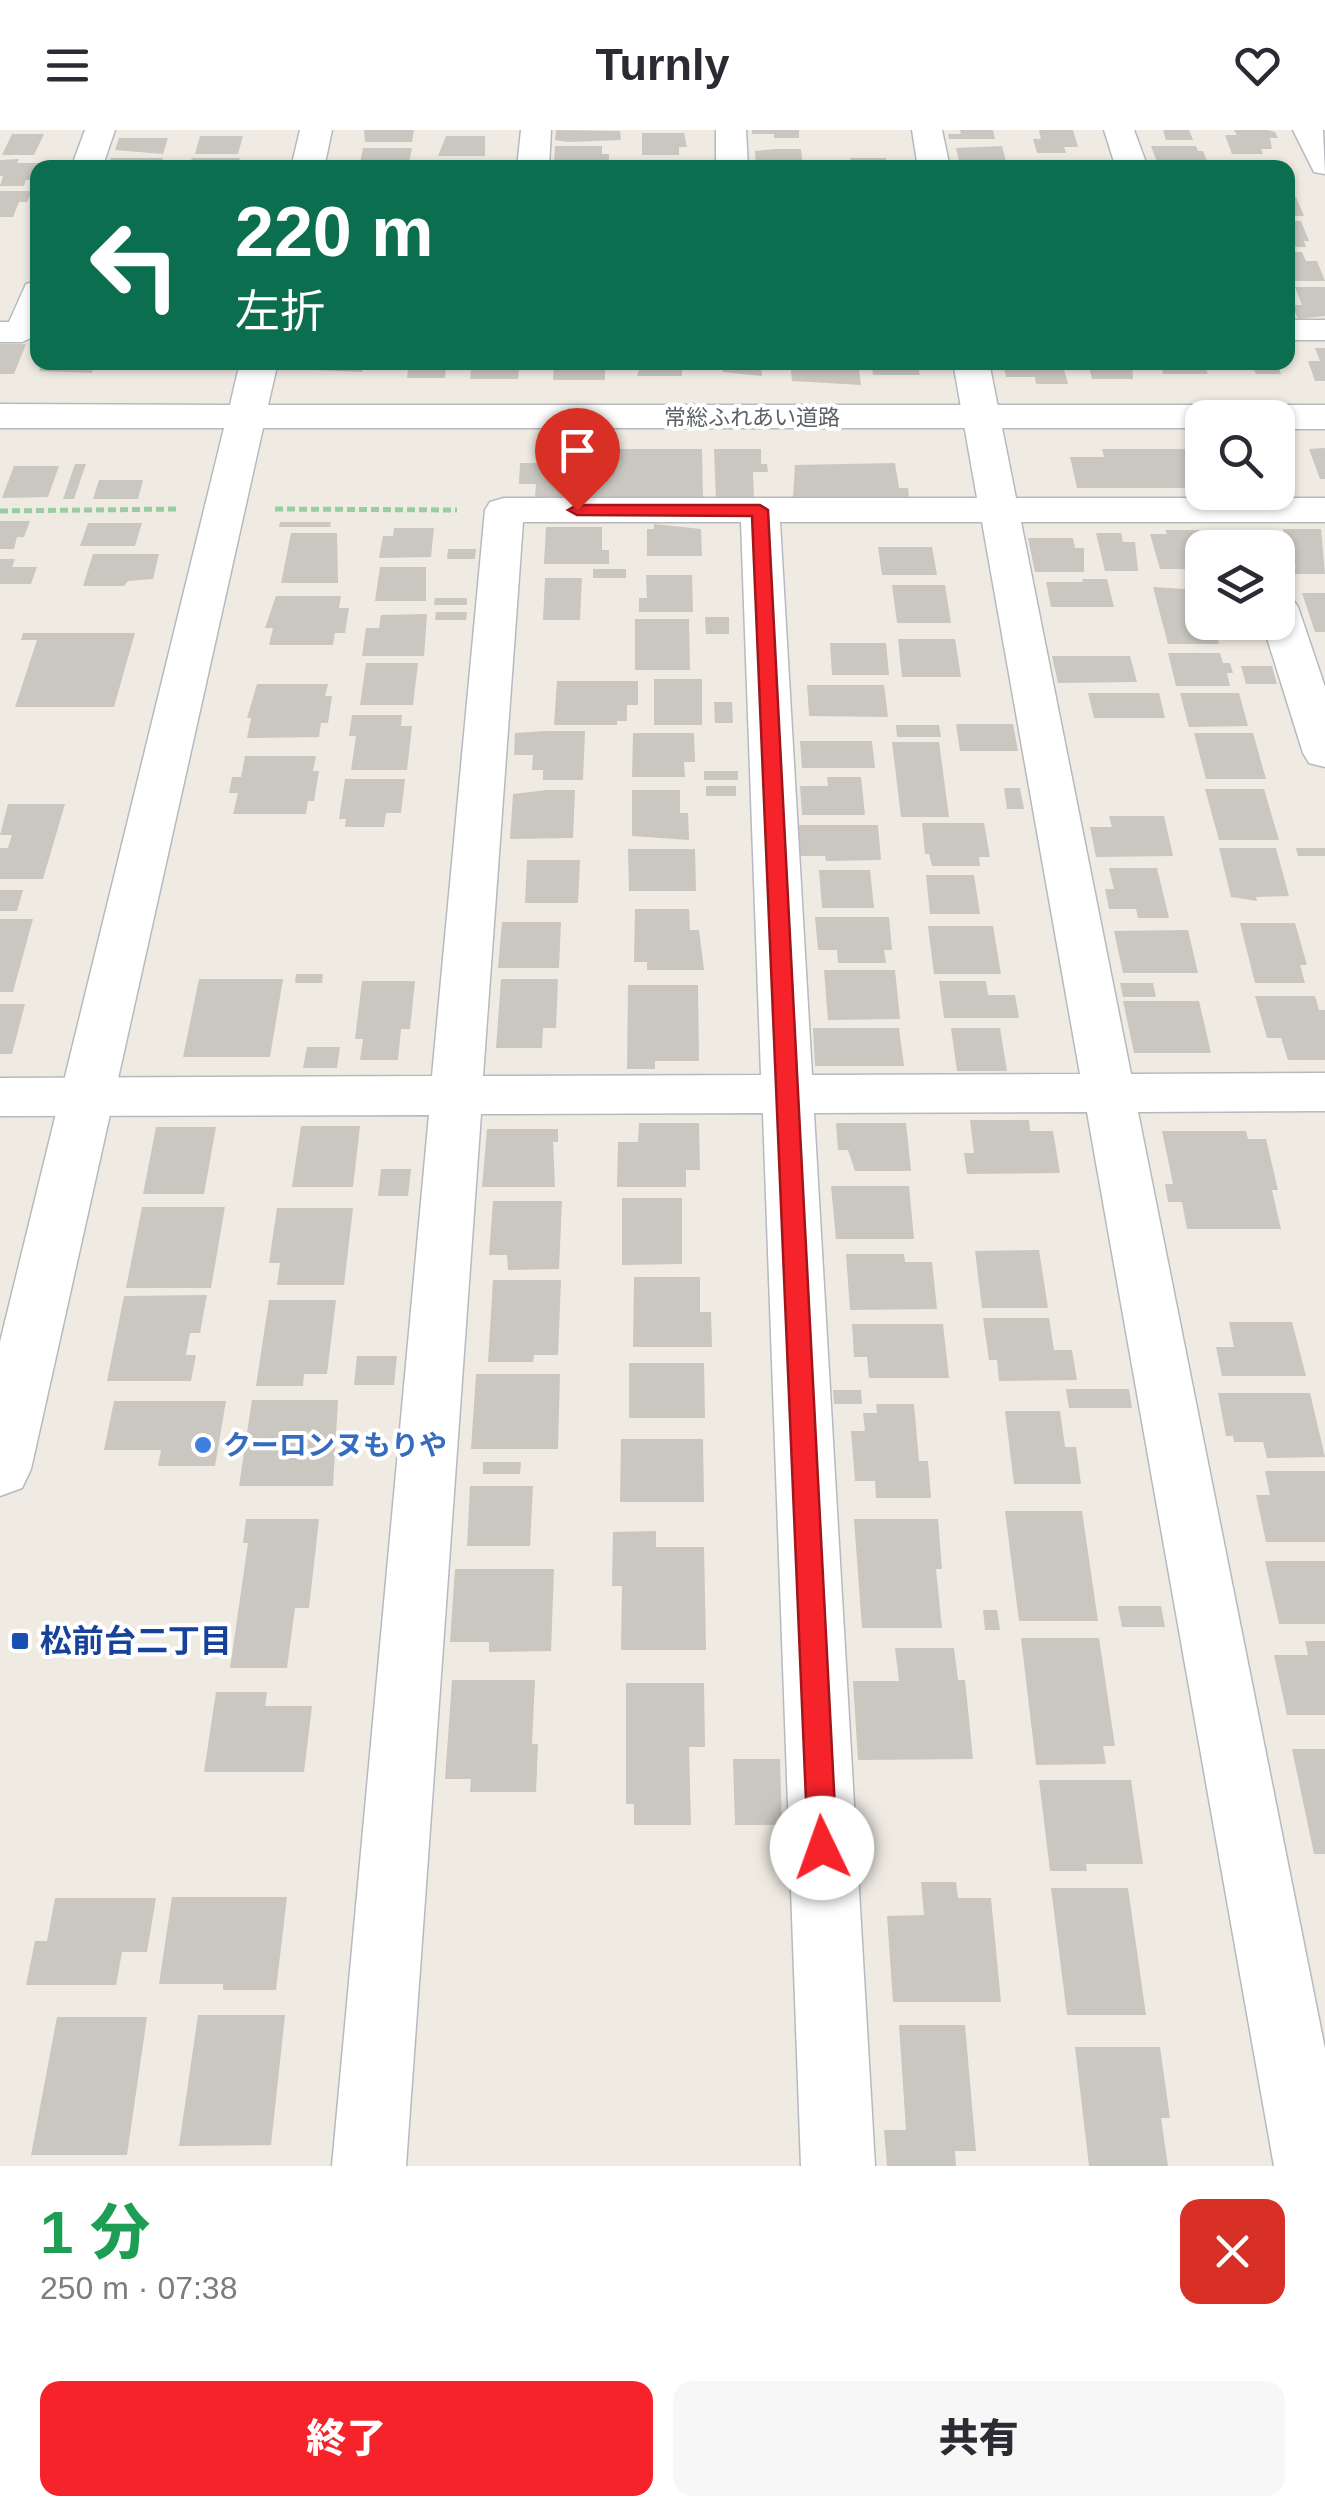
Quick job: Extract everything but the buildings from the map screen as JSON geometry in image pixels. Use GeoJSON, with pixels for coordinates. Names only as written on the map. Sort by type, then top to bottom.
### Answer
{"type":"FeatureCollection","features":[{"type":"Feature","properties":{"kind":"street"},"geometry":{"type":"LineString","coordinates":[[89,160],[100,130]]}},
{"type":"Feature","properties":{"kind":"street"},"geometry":{"type":"LineString","coordinates":[[309,160],[316,130]]}},
{"type":"Feature","properties":{"kind":"street"},"geometry":{"type":"LineString","coordinates":[[534,160],[536,130]]}},
{"type":"Feature","properties":{"kind":"street"},"geometry":{"type":"LineString","coordinates":[[730,130],[732,160]]}},
{"type":"Feature","properties":{"kind":"street"},"geometry":{"type":"LineString","coordinates":[[927,130],[933,160]]}},
{"type":"Feature","properties":{"kind":"street"},"geometry":{"type":"LineString","coordinates":[[1120,130],[1129,160]]}},
{"type":"Feature","properties":{"kind":"street"},"geometry":{"type":"LineString","coordinates":[[1308,130],[1325,165]]}},
{"type":"Feature","properties":{"kind":"street"},"geometry":{"type":"LineString","coordinates":[[0,332],[22,332],[30,312]]}},
{"type":"Feature","properties":{"kind":"street"},"geometry":{"type":"LineString","coordinates":[[1295,330],[1325,330]]}},
{"type":"Feature","properties":{"kind":"street"},"geometry":{"type":"LineString","coordinates":[[0,1469],[257,370]]}},
{"type":"Feature","properties":{"kind":"street"},"geometry":{"type":"LineString","coordinates":[[972,370],[1311,2166]]}},
{"type":"Feature","properties":{"kind":"street","name":"常総ふれあい道路"},"geometry":{"type":"LineString","coordinates":[[0,416],[1325,416]]}},
{"type":"Feature","properties":{"kind":"street"},"geometry":{"type":"LineString","coordinates":[[368,2166],[504,510],[997,511],[1252,529],[1325,510]]}},
{"type":"Feature","properties":{"kind":"street"},"geometry":{"type":"LineString","coordinates":[[760,510],[838,2166]]}},
{"type":"Feature","properties":{"kind":"street"},"geometry":{"type":"LineString","coordinates":[[1289,640],[1325,754]]}},
{"type":"Feature","properties":{"kind":"street"},"geometry":{"type":"LineString","coordinates":[[0,1097],[1325,1092]]}},
{"type":"Feature","properties":{"kind":"path"},"geometry":{"type":"LineString","coordinates":[[0,510],[504,510]]}},
{"type":"Feature","properties":{"kind":"place","name":"クーロンヌもりや"},"geometry":{"type":"Point","coordinates":[203,1445]}},
{"type":"Feature","properties":{"kind":"place","name":"松前台二丁目"},"geometry":{"type":"Point","coordinates":[20,1641]}},
{"type":"Feature","properties":{"kind":"route"},"geometry":{"type":"LineString","coordinates":[[577,510],[760,510],[822,1848]]}}]}
